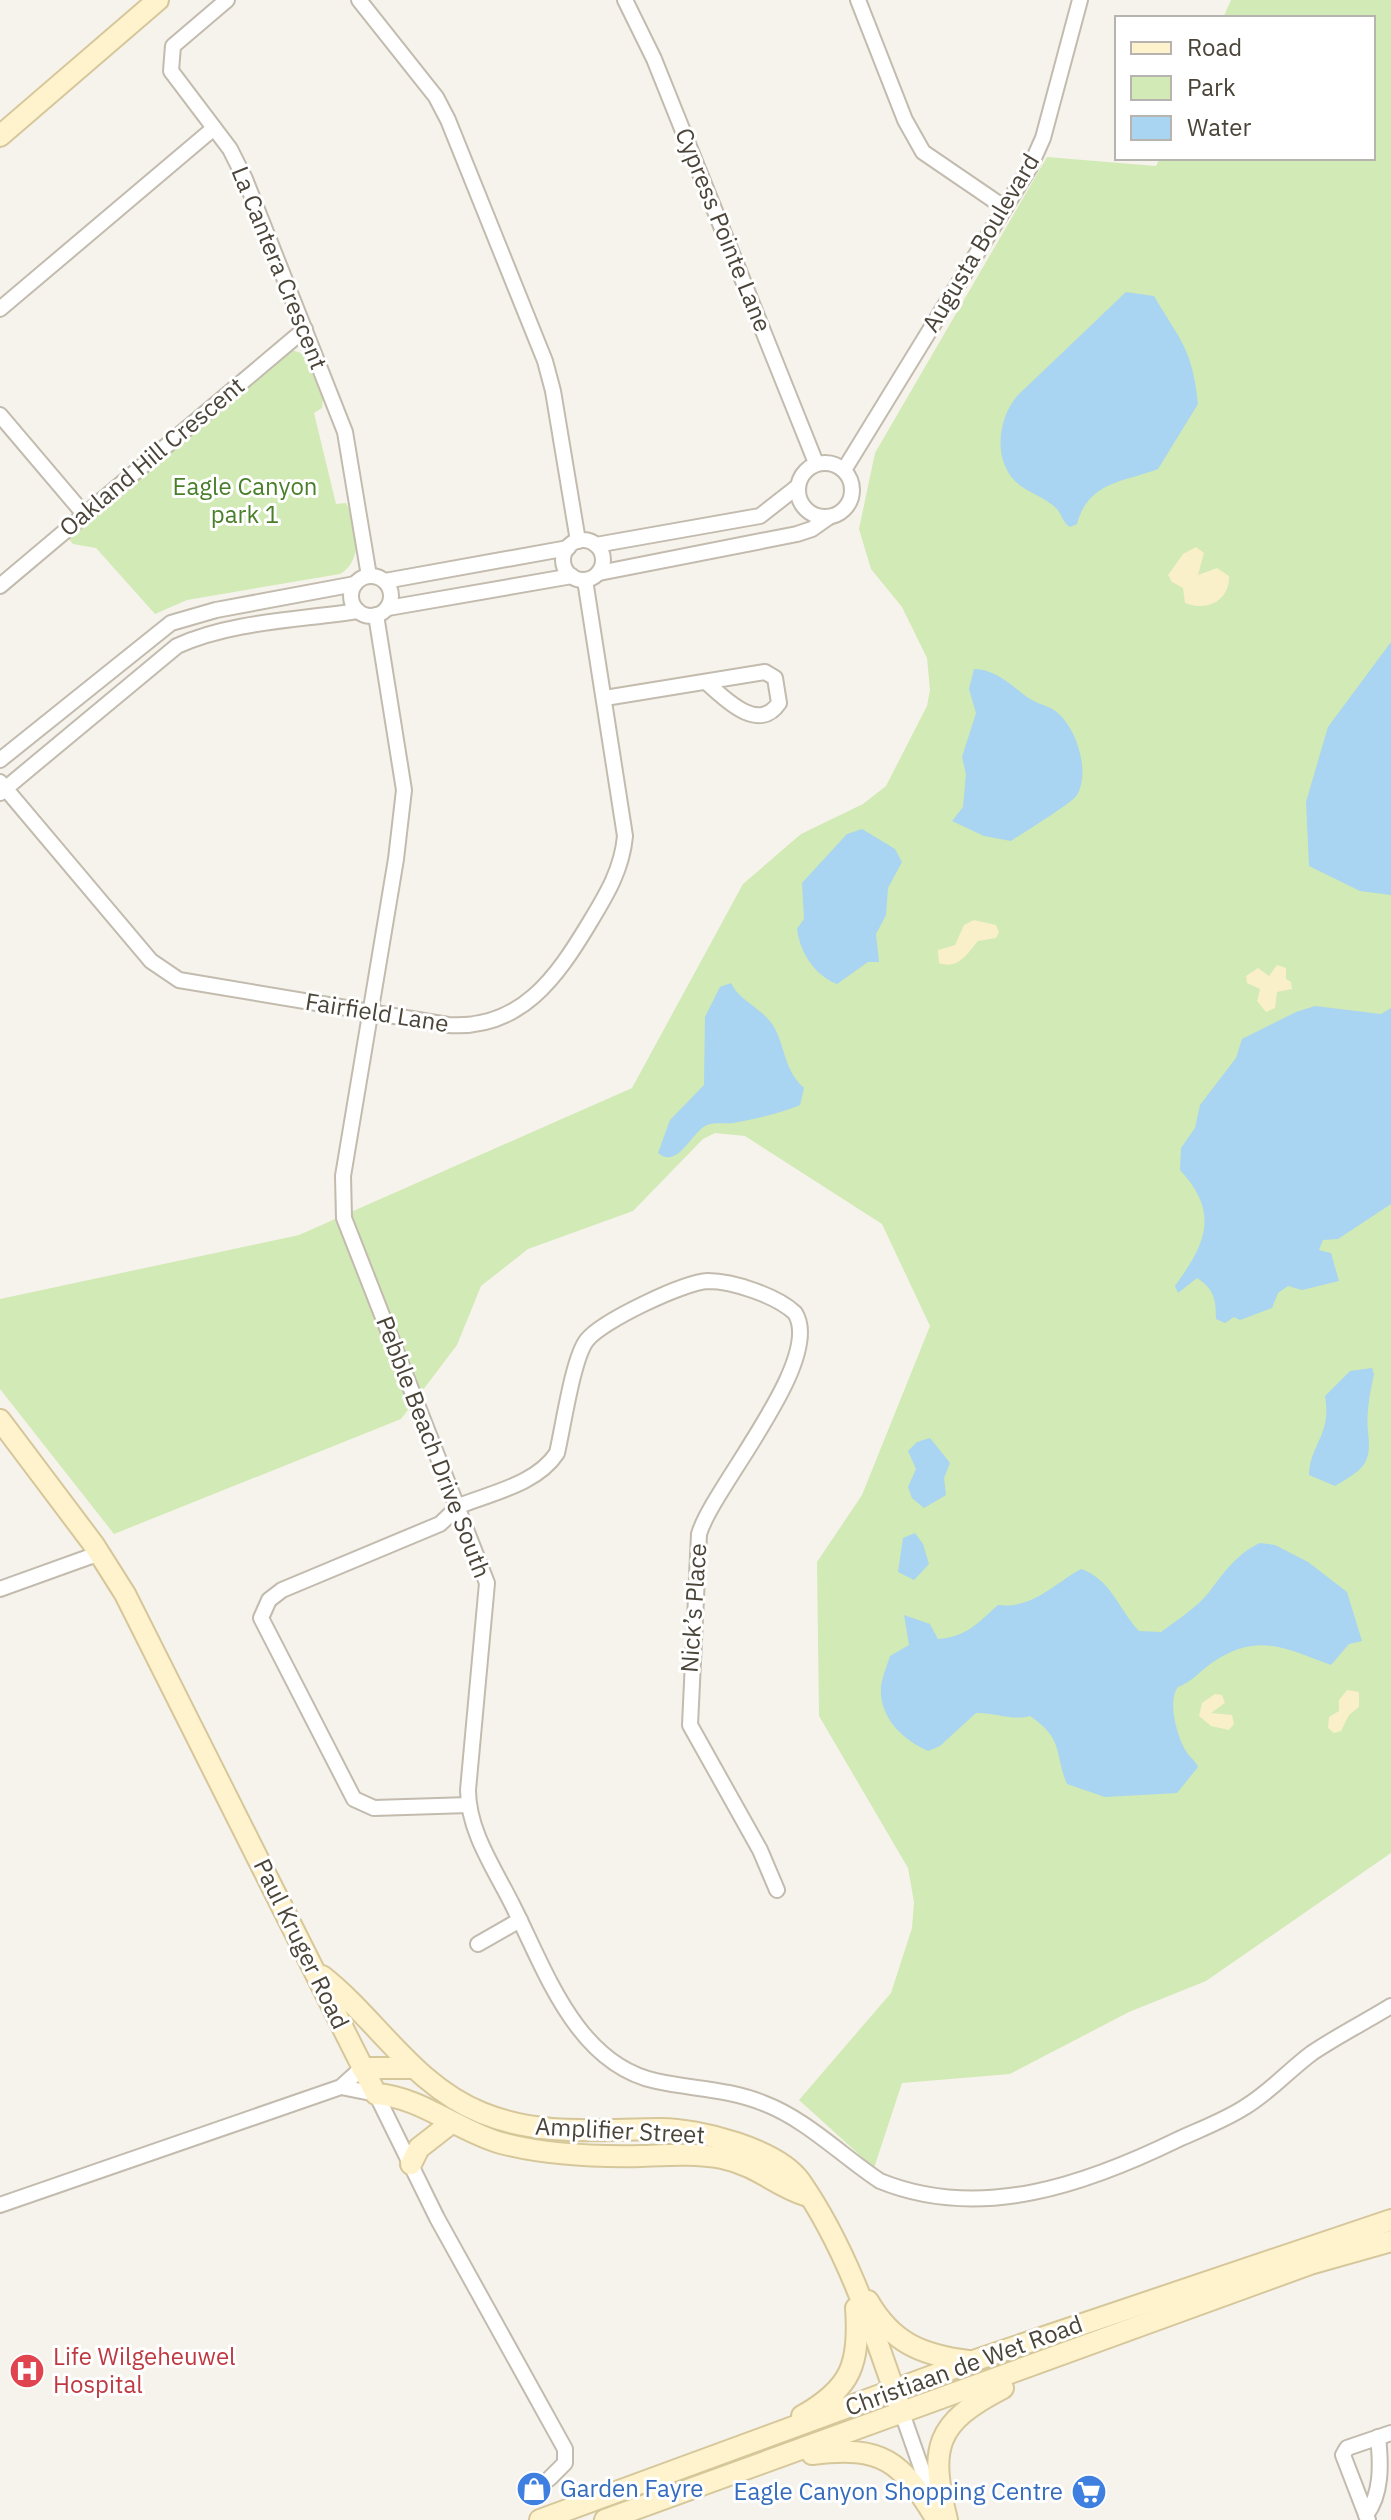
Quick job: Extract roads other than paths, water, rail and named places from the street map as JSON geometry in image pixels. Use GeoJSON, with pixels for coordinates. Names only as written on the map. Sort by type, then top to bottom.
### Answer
{"type":"FeatureCollection","features":[{"type":"Feature","properties":{"kind":"main road"},"geometry":{"type":"LineString","coordinates":[[0,136],[158,0]]}},
{"type":"Feature","properties":{"kind":"main road","name":"Paul Kruger Road"},"geometry":{"type":"LineString","coordinates":[[0,1420],[100,1553],[137,1617],[376,2094]]}},
{"type":"Feature","properties":{"kind":"main road","name":"Amplifier Street"},"geometry":{"type":"LineString","coordinates":[[317,1972],[348,1999],[414,2068],[450,2096],[481,2113],[514,2123],[567,2132],[677,2129],[730,2141],[778,2165],[799,2180],[805,2195],[838,2244],[902,2413]]}},
{"type":"Feature","properties":{"kind":"main road"},"geometry":{"type":"LineString","coordinates":[[362,2068],[414,2068]]}},
{"type":"Feature","properties":{"kind":"main road","name":"Amplifier Street"},"geometry":{"type":"LineString","coordinates":[[376,2094],[405,2100],[501,2143],[599,2156],[718,2157],[756,2167],[805,2195]]}},
{"type":"Feature","properties":{"kind":"main road"},"geometry":{"type":"LineString","coordinates":[[411,2164],[419,2148],[451,2123]]}},
{"type":"Feature","properties":{"kind":"main road","name":"Christiaan de Wet Road"},"geometry":{"type":"LineString","coordinates":[[540,2520],[973,2361],[1391,2220]]}},
{"type":"Feature","properties":{"kind":"main road","name":"Christiaan de Wet Road"},"geometry":{"type":"LineString","coordinates":[[605,2520],[1338,2254],[1391,2241]]}},
{"type":"Feature","properties":{"kind":"main road"},"geometry":{"type":"LineString","coordinates":[[838,2244],[873,2309],[901,2342],[927,2355],[973,2361]]}},
{"type":"Feature","properties":{"kind":"main road"},"geometry":{"type":"LineString","coordinates":[[767,2436],[814,2409],[846,2381],[857,2353],[854,2281]]}},
{"type":"Feature","properties":{"kind":"main road"},"geometry":{"type":"LineString","coordinates":[[947,2520],[937,2481],[936,2457],[945,2430],[979,2400],[1071,2353]]}},
{"type":"Feature","properties":{"kind":"main road"},"geometry":{"type":"LineString","coordinates":[[778,2458],[846,2450],[881,2455],[904,2472],[938,2520]]}},
{"type":"Feature","properties":{"kind":"street","name":"La Cantera Crescent"},"geometry":{"type":"LineString","coordinates":[[227,0],[173,46],[170,59],[175,81],[214,128],[245,179],[305,329],[345,432],[369,576]]}},
{"type":"Feature","properties":{"kind":"street"},"geometry":{"type":"LineString","coordinates":[[359,0],[436,97],[454,134],[545,361],[553,391],[573,545],[563,560],[578,578]]}},
{"type":"Feature","properties":{"kind":"street","name":"Cypress Pointe Lane"},"geometry":{"type":"LineString","coordinates":[[625,0],[654,59],[816,463]]}},
{"type":"Feature","properties":{"kind":"street"},"geometry":{"type":"LineString","coordinates":[[858,0],[905,120],[923,152],[1005,208]]}},
{"type":"Feature","properties":{"kind":"street","name":"Augusta Boulevard"},"geometry":{"type":"LineString","coordinates":[[844,470],[1005,208],[1043,138],[1080,0]]}},
{"type":"Feature","properties":{"kind":"street"},"geometry":{"type":"LineString","coordinates":[[0,309],[214,128]]}},
{"type":"Feature","properties":{"kind":"street","name":"Oakland Hill Crescent"},"geometry":{"type":"LineString","coordinates":[[0,586],[305,329]]}},
{"type":"Feature","properties":{"kind":"street"},"geometry":{"type":"LineString","coordinates":[[0,415],[84,514]]}},
{"type":"Feature","properties":{"kind":"street"},"geometry":{"type":"LineString","coordinates":[[2,788],[177,646],[195,637],[358,611],[382,611],[578,578],[797,534],[812,529],[844,509],[852,494],[844,470],[831,463],[816,463],[803,472],[797,487],[798,497],[810,513],[829,517]]}},
{"type":"Feature","properties":{"kind":"street"},"geometry":{"type":"LineString","coordinates":[[0,760],[171,623],[216,610],[355,584],[369,576],[385,581],[573,545],[596,545],[760,516],[797,487]]}},
{"type":"Feature","properties":{"kind":"street"},"geometry":{"type":"LineString","coordinates":[[596,545],[603,561],[599,573]]}},
{"type":"Feature","properties":{"kind":"street","name":"Fairfield Lane"},"geometry":{"type":"LineString","coordinates":[[2,788],[151,961],[165,973],[188,984],[448,1025],[481,1024],[518,1010],[554,979],[612,885],[624,849],[605,698],[578,578]]}},
{"type":"Feature","properties":{"kind":"street"},"geometry":{"type":"LineString","coordinates":[[382,611],[391,590],[385,581]]}},
{"type":"Feature","properties":{"kind":"street"},"geometry":{"type":"LineString","coordinates":[[355,584],[352,601],[358,611]]}},
{"type":"Feature","properties":{"kind":"street","name":"Pebble Beach Drive South"},"geometry":{"type":"LineString","coordinates":[[382,611],[404,790],[396,859],[343,1176],[344,1218],[484,1569],[488,1595],[469,1805],[483,1847],[572,2019],[609,2058],[645,2078],[728,2091],[767,2104],[880,2181],[913,2192],[950,2196],[1030,2194],[1097,2176],[1123,2165],[1247,2106],[1312,2054],[1391,2006]]}},
{"type":"Feature","properties":{"kind":"street"},"geometry":{"type":"LineString","coordinates":[[605,698],[765,672],[775,678],[779,703],[774,711],[764,714],[738,711],[706,682]]}},
{"type":"Feature","properties":{"kind":"street","name":"Nick’s Place"},"geometry":{"type":"LineString","coordinates":[[459,1506],[531,1477],[550,1464],[557,1453],[581,1349],[592,1334],[612,1321],[690,1285],[708,1281],[782,1303],[795,1313],[800,1339],[770,1415],[708,1511],[699,1534],[688,1706],[696,1741],[749,1830],[777,1890]]}},
{"type":"Feature","properties":{"kind":"street"},"geometry":{"type":"LineString","coordinates":[[459,1506],[440,1524],[282,1590],[269,1600],[261,1618],[280,1662],[354,1799],[374,1808],[469,1805]]}},
{"type":"Feature","properties":{"kind":"street"},"geometry":{"type":"LineString","coordinates":[[0,1589],[100,1553]]}},
{"type":"Feature","properties":{"kind":"street"},"geometry":{"type":"LineString","coordinates":[[478,1944],[520,1920]]}},
{"type":"Feature","properties":{"kind":"street"},"geometry":{"type":"LineString","coordinates":[[0,2205],[341,2087],[362,2068]]}},
{"type":"Feature","properties":{"kind":"street","name":"Amplifier Street"},"geometry":{"type":"LineString","coordinates":[[341,2087],[376,2094]]}},
{"type":"Feature","properties":{"kind":"street","name":"Paul Kruger Road"},"geometry":{"type":"LineString","coordinates":[[376,2094],[437,2218],[565,2449],[565,2463],[549,2479]]}},
{"type":"Feature","properties":{"kind":"street"},"geometry":{"type":"LineString","coordinates":[[902,2413],[938,2520]]}},
{"type":"Feature","properties":{"kind":"street"},"geometry":{"type":"LineString","coordinates":[[1384,2435],[1375,2503],[1367,2518],[1343,2455],[1347,2448],[1384,2435]]}},
{"type":"Feature","properties":{"kind":"water"},"geometry":{"type":"Polygon","coordinates":[[[1126,292],[1154,296],[1189,357],[1198,404],[1158,469],[1099,491],[1082,510],[1077,524],[1070,527],[1056,508],[1019,485],[1008,472],[1001,449],[1003,425],[1018,395],[1126,292]]]}},
{"type":"Feature","properties":{"kind":"water"},"geometry":{"type":"Polygon","coordinates":[[[1391,642],[1391,895],[1360,891],[1309,866],[1306,802],[1328,727],[1391,642]]]}},
{"type":"Feature","properties":{"kind":"water"},"geometry":{"type":"Polygon","coordinates":[[[974,669],[996,675],[1030,699],[1054,710],[1075,737],[1082,762],[1081,785],[1077,795],[1011,841],[984,836],[952,821],[963,807],[966,774],[962,757],[976,713],[969,689],[974,669]]]}},
{"type":"Feature","properties":{"kind":"water"},"geometry":{"type":"Polygon","coordinates":[[[862,829],[895,849],[902,862],[888,888],[886,915],[876,934],[879,962],[868,962],[837,984],[815,969],[801,946],[797,929],[804,919],[802,883],[847,834],[862,829]]]}},
{"type":"Feature","properties":{"kind":"water"},"geometry":{"type":"Polygon","coordinates":[[[731,983],[774,1027],[789,1067],[804,1088],[800,1105],[750,1120],[707,1125],[678,1153],[665,1157],[658,1153],[670,1120],[704,1085],[705,1017],[720,987],[731,983]]]}},
{"type":"Feature","properties":{"kind":"water"},"geometry":{"type":"Polygon","coordinates":[[[1315,1006],[1381,1014],[1391,1008],[1391,1204],[1338,1239],[1323,1240],[1319,1250],[1331,1253],[1339,1281],[1302,1290],[1288,1286],[1278,1293],[1272,1308],[1240,1320],[1234,1317],[1225,1323],[1216,1319],[1213,1295],[1203,1282],[1197,1278],[1178,1293],[1175,1286],[1201,1242],[1204,1228],[1200,1200],[1180,1170],[1181,1148],[1195,1128],[1200,1105],[1236,1058],[1242,1039],[1315,1006]]]}},
{"type":"Feature","properties":{"kind":"water"},"geometry":{"type":"Polygon","coordinates":[[[1372,1368],[1369,1443],[1364,1465],[1335,1486],[1309,1475],[1326,1420],[1325,1396],[1350,1371],[1372,1368]]]}},
{"type":"Feature","properties":{"kind":"water"},"geometry":{"type":"Polygon","coordinates":[[[930,1438],[950,1463],[944,1478],[946,1495],[924,1508],[912,1498],[908,1487],[916,1469],[908,1451],[917,1442],[930,1438]]]}},
{"type":"Feature","properties":{"kind":"water"},"geometry":{"type":"Polygon","coordinates":[[[915,1533],[923,1544],[929,1564],[914,1580],[898,1572],[903,1538],[915,1533]]]}},
{"type":"Feature","properties":{"kind":"water"},"geometry":{"type":"Polygon","coordinates":[[[1260,1543],[1275,1545],[1308,1562],[1347,1592],[1362,1641],[1349,1644],[1331,1665],[1272,1646],[1244,1647],[1213,1662],[1178,1687],[1173,1709],[1179,1737],[1198,1767],[1177,1793],[1105,1797],[1067,1784],[1053,1739],[1030,1716],[1016,1718],[976,1713],[940,1746],[928,1751],[910,1741],[888,1718],[881,1698],[881,1687],[890,1656],[909,1645],[904,1615],[930,1624],[938,1639],[956,1636],[971,1628],[998,1605],[1032,1600],[1081,1569],[1107,1587],[1139,1631],[1161,1632],[1200,1602],[1232,1564],[1260,1543]]]}},
{"type":"Feature","properties":{"kind":"place","name":"Life Wilgeheuwel Hospital"},"geometry":{"type":"Point","coordinates":[27,2371]}},
{"type":"Feature","properties":{"kind":"place","name":"Garden Fayre"},"geometry":{"type":"Point","coordinates":[534,2489]}},
{"type":"Feature","properties":{"kind":"place","name":"Eagle Canyon Shopping Centre"},"geometry":{"type":"Point","coordinates":[1089,2492]}},
{"type":"Feature","properties":{"kind":"park label","name":"Eagle Canyon park 1"},"geometry":{"type":"Point","coordinates":[245,501]}}]}
